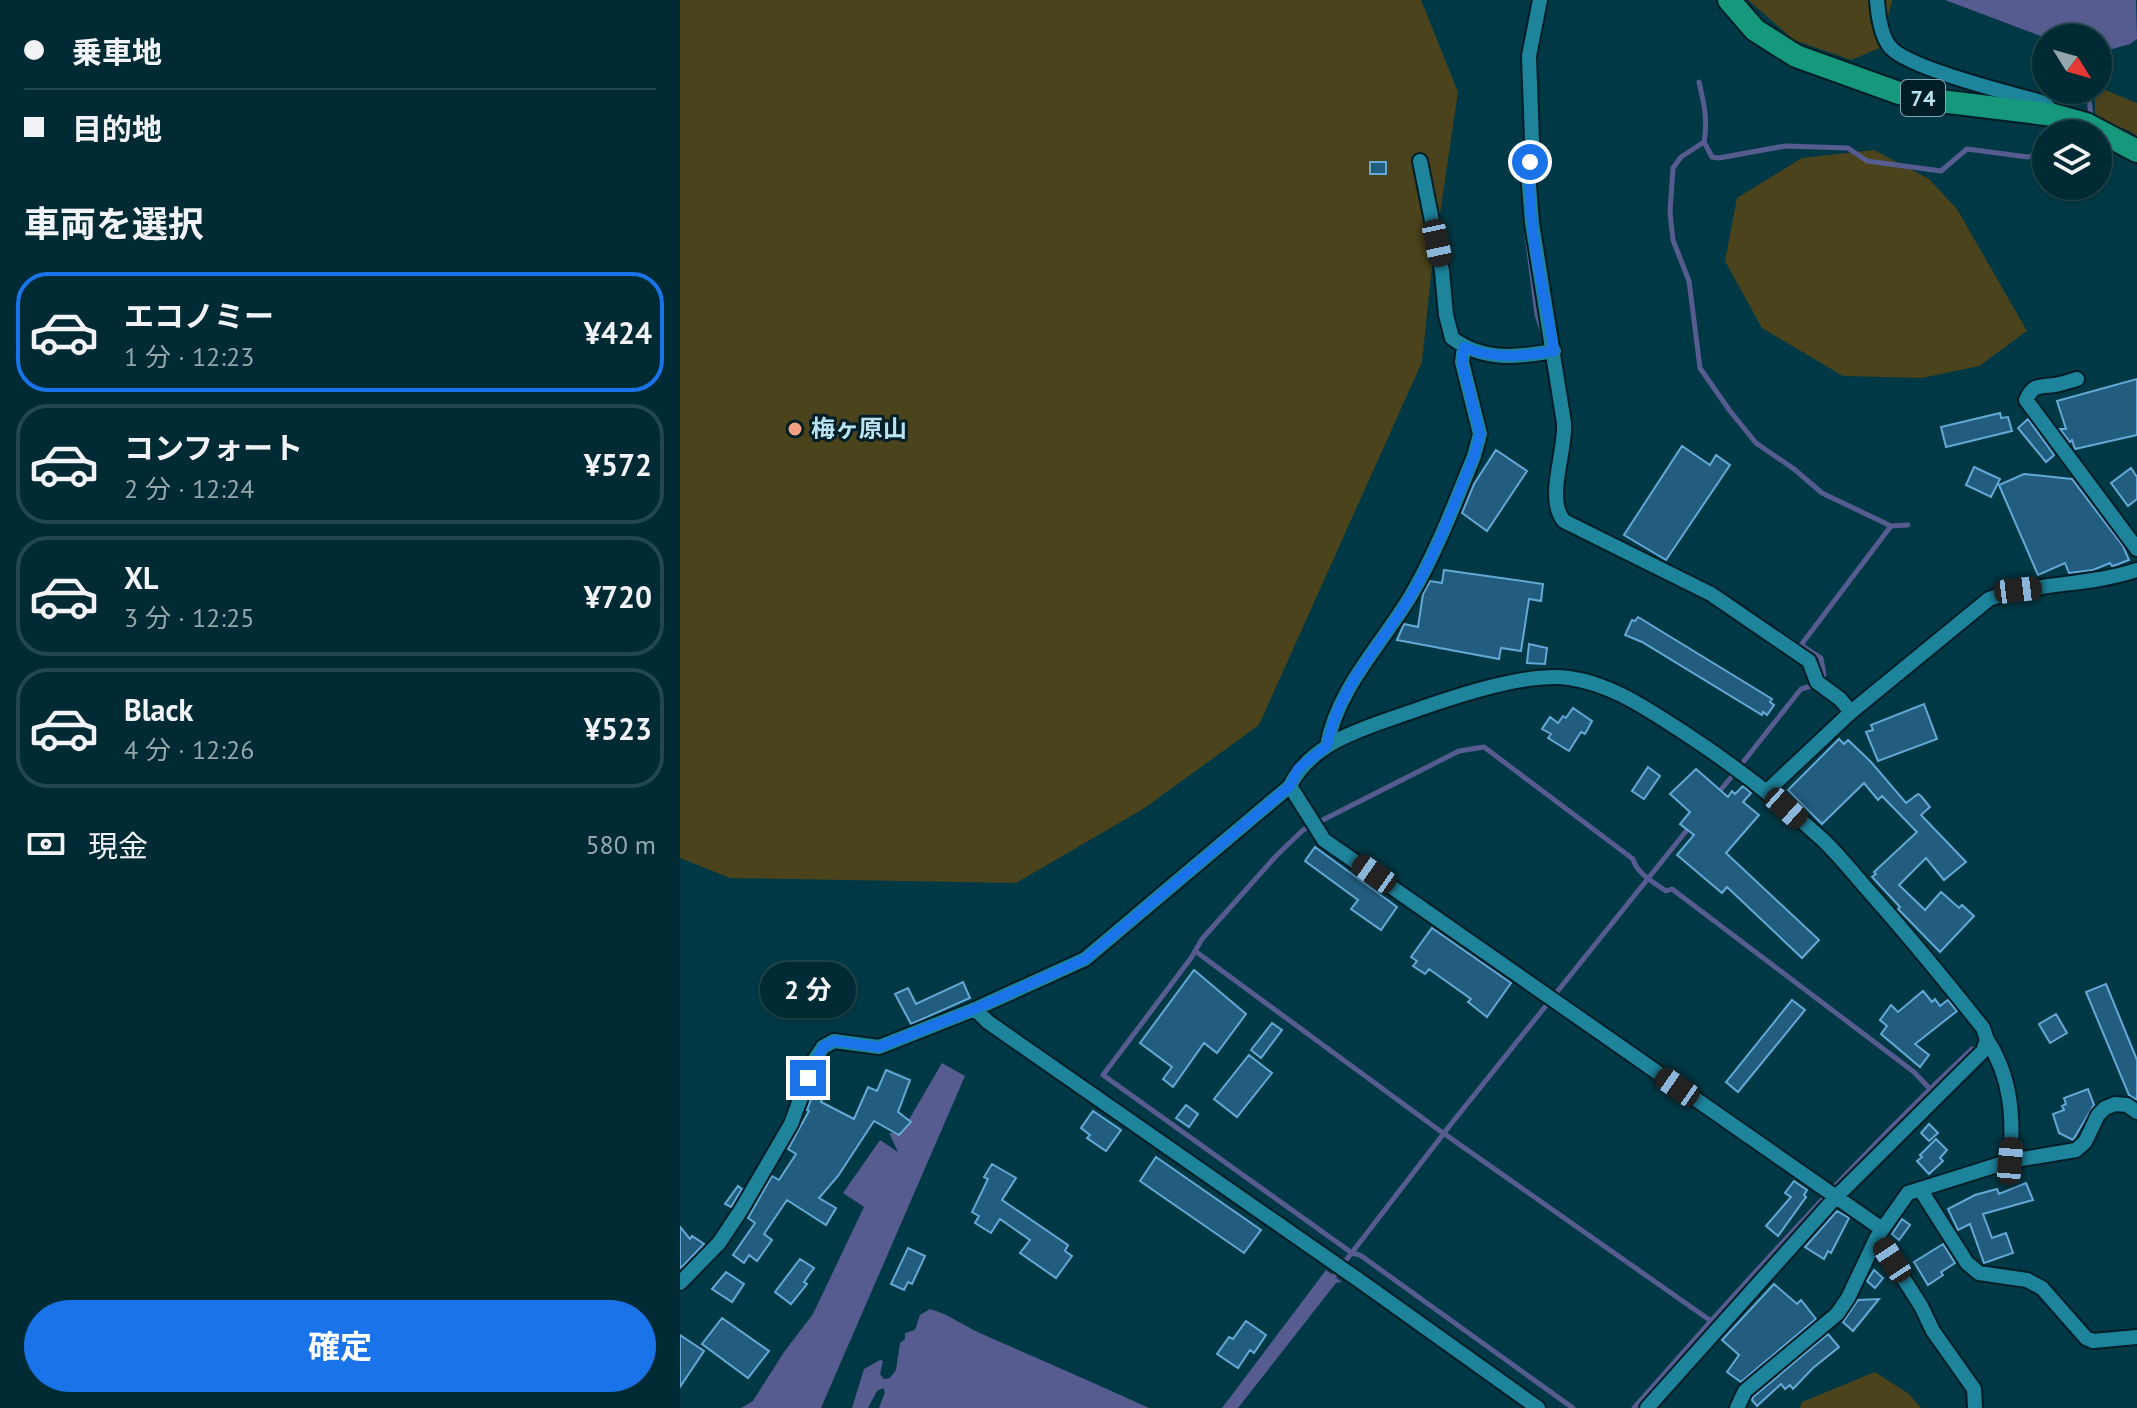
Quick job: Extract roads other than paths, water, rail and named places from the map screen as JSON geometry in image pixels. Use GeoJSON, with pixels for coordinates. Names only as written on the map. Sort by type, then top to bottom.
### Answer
{"type":"FeatureCollection","features":[{"type":"Feature","properties":{"kind":"main road","name":"74"},"geometry":{"type":"LineString","coordinates":[[1729,0],[1755,30],[1796,56],[1899,93],[2054,115],[2086,124],[2137,151]]}},
{"type":"Feature","properties":{"kind":"street"},"geometry":{"type":"LineString","coordinates":[[1540,0],[1529,56],[1532,140],[1529,185],[1532,223],[1566,441],[1555,501],[1558,513],[1564,521],[1723,603],[1809,661],[1817,682],[1840,699],[1851,712]]}},
{"type":"Feature","properties":{"kind":"street"},"geometry":{"type":"LineString","coordinates":[[1877,0],[1885,40],[1893,51],[1941,72],[2045,103],[2054,115]]}},
{"type":"Feature","properties":{"kind":"street"},"geometry":{"type":"LineString","coordinates":[[1420,161],[1452,338],[1477,352],[1511,358],[1554,351]]}},
{"type":"Feature","properties":{"kind":"street"},"geometry":{"type":"LineString","coordinates":[[1327,746],[1331,723],[1350,689],[1411,596],[1474,456],[1480,434],[1462,362],[1464,347]]}},
{"type":"Feature","properties":{"kind":"street"},"geometry":{"type":"LineString","coordinates":[[2077,379],[2055,385],[2039,385],[2031,389],[2026,400],[2137,549]]}},
{"type":"Feature","properties":{"kind":"street"},"geometry":{"type":"LineString","coordinates":[[1767,791],[1851,712],[1989,599],[2018,590],[2115,577],[2137,570]]}},
{"type":"Feature","properties":{"kind":"street"},"geometry":{"type":"LineString","coordinates":[[680,1283],[719,1243],[741,1210],[791,1124],[815,1059],[823,1047],[834,1041],[879,1047],[975,1009],[1085,959],[1290,786],[1298,769],[1327,746],[1362,729],[1437,702],[1531,679],[1570,678],[1630,698],[1733,765],[1824,841],[1911,938],[1983,1028],[2006,1076],[2013,1130],[2010,1161]]}},
{"type":"Feature","properties":{"kind":"street"},"geometry":{"type":"LineString","coordinates":[[1290,786],[1324,840],[1880,1233],[1933,1331],[1974,1389],[1975,1408]]}},
{"type":"Feature","properties":{"kind":"street"},"geometry":{"type":"LineString","coordinates":[[975,1009],[988,1022],[1538,1408]]}},
{"type":"Feature","properties":{"kind":"street"},"geometry":{"type":"LineString","coordinates":[[1647,1408],[1830,1195],[1983,1051],[1987,1040]]}},
{"type":"Feature","properties":{"kind":"street"},"geometry":{"type":"LineString","coordinates":[[1737,1408],[1745,1391],[1837,1314],[1880,1233],[1908,1193],[2010,1161],[2076,1150],[2085,1142],[2098,1115],[2105,1108],[2115,1104],[2127,1105],[2137,1112]]}},
{"type":"Feature","properties":{"kind":"street"},"geometry":{"type":"LineString","coordinates":[[1920,1189],[1967,1263],[1979,1273],[2027,1280],[2042,1288],[2086,1338],[2093,1341],[2137,1337]]}},
{"type":"Feature","properties":{"kind":"water"},"geometry":{"type":"Polygon","coordinates":[[[1945,0],[2136,0],[2137,39],[2130,44],[2112,49],[2112,24],[2032,24],[2032,33],[1945,0]]]}},
{"type":"Feature","properties":{"kind":"water"},"geometry":{"type":"Polygon","coordinates":[[[942,1063],[965,1076],[821,1408],[741,1408],[753,1401],[813,1314],[864,1207],[843,1193],[880,1140],[898,1152],[889,1133],[897,1133],[904,1128],[942,1063]]]}},
{"type":"Feature","properties":{"kind":"water"},"geometry":{"type":"Polygon","coordinates":[[[1326,1270],[1342,1282],[1336,1283],[1238,1408],[1222,1408],[1326,1270]]]}},
{"type":"Feature","properties":{"kind":"water"},"geometry":{"type":"Polygon","coordinates":[[[930,1309],[1149,1408],[879,1408],[885,1392],[883,1388],[877,1391],[868,1408],[852,1408],[864,1369],[883,1361],[880,1374],[884,1379],[890,1378],[896,1370],[900,1343],[905,1339],[905,1333],[915,1330],[920,1315],[930,1309]]]}},
{"type":"Feature","properties":{"kind":"waterway"},"geometry":{"type":"LineString","coordinates":[[1699,82],[1704,105],[1704,142],[1681,157],[1673,168],[1670,212],[1673,240],[1689,281],[1700,368],[1756,443],[1822,493],[1891,526]]}},
{"type":"Feature","properties":{"kind":"waterway"},"geometry":{"type":"LineString","coordinates":[[2089,120],[2090,104]]}},
{"type":"Feature","properties":{"kind":"waterway"},"geometry":{"type":"LineString","coordinates":[[1704,142],[1712,157],[1719,158],[1785,146],[1848,148],[1867,161],[1941,171],[1967,149],[2032,156]]}},
{"type":"Feature","properties":{"kind":"waterway"},"geometry":{"type":"LineString","coordinates":[[1522,162],[1523,181]]}},
{"type":"Feature","properties":{"kind":"waterway"},"geometry":{"type":"LineString","coordinates":[[1527,235],[1537,315],[1544,335]]}},
{"type":"Feature","properties":{"kind":"waterway"},"geometry":{"type":"LineString","coordinates":[[1820,680],[1824,675],[1821,658],[1801,645],[1891,526],[1908,525]]}},
{"type":"Feature","properties":{"kind":"waterway"},"geometry":{"type":"LineString","coordinates":[[1744,761],[1801,689],[1811,686]]}},
{"type":"Feature","properties":{"kind":"waterway"},"geometry":{"type":"LineString","coordinates":[[1573,1408],[1103,1075],[1202,939],[1303,830],[1459,751],[1484,747],[1633,859],[1647,878],[1666,891],[1672,889],[1914,1072],[1930,1089]]}},
{"type":"Feature","properties":{"kind":"waterway"},"geometry":{"type":"LineString","coordinates":[[1718,793],[1734,774]]}},
{"type":"Feature","properties":{"kind":"waterway"},"geometry":{"type":"LineString","coordinates":[[1330,1281],[1451,1124],[1691,825]]}},
{"type":"Feature","properties":{"kind":"waterway"},"geometry":{"type":"LineString","coordinates":[[1195,951],[1436,1128],[1711,1321],[1871,1148],[1972,1049]]}},
{"type":"Feature","properties":{"kind":"waterway"},"geometry":{"type":"LineString","coordinates":[[1634,1408],[1711,1321]]}},
{"type":"Feature","properties":{"kind":"place","name":"梅ヶ原山"},"geometry":{"type":"Point","coordinates":[795,429]}}]}
